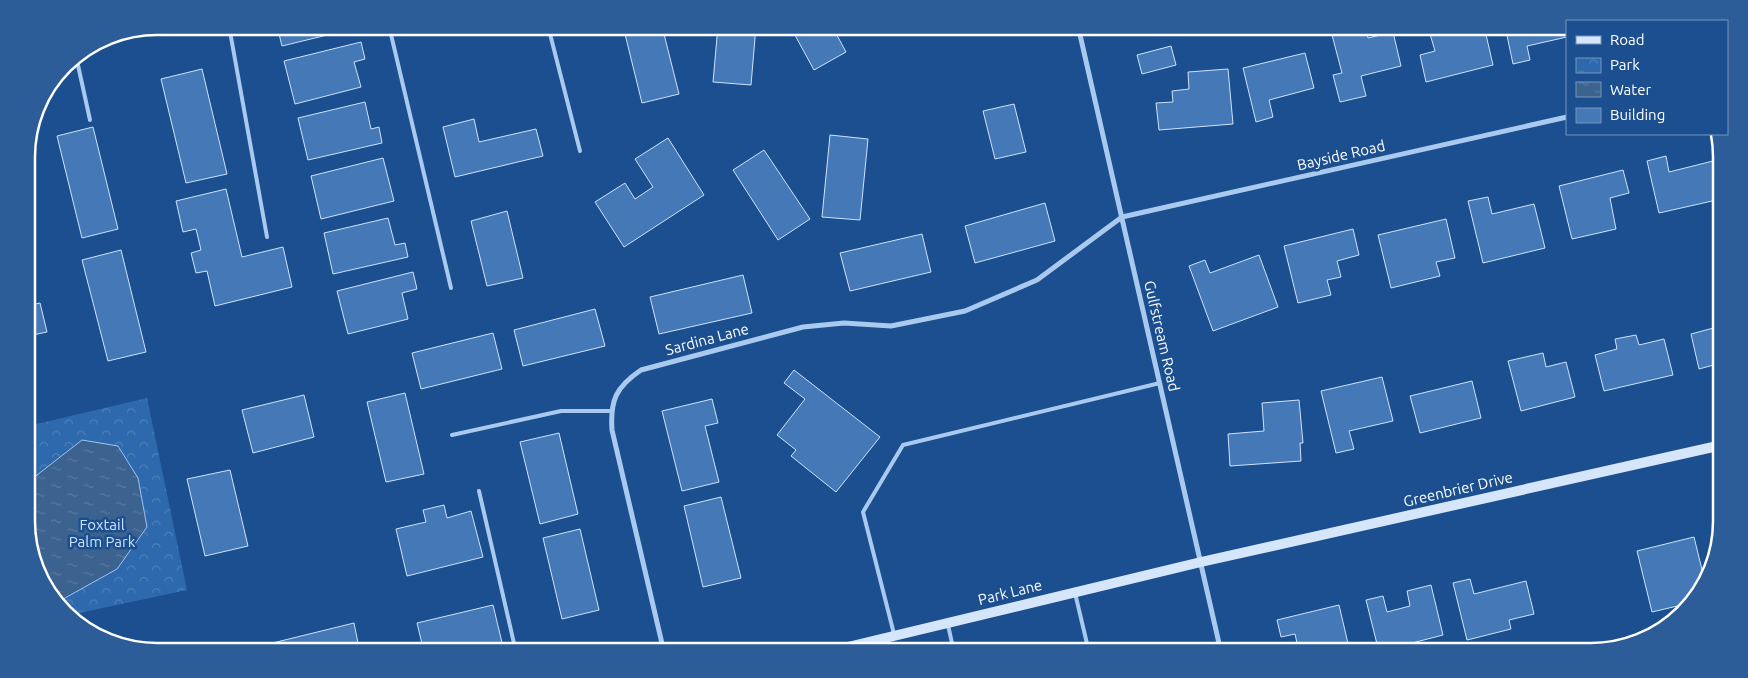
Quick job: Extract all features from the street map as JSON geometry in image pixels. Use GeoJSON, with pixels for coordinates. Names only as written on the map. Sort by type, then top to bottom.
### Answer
{"type":"FeatureCollection","features":[{"type":"Feature","properties":{"kind":"street","name":"Gulfstream Road"},"geometry":{"type":"LineString","coordinates":[[1080,35],[1219,643]]}},
{"type":"Feature","properties":{"kind":"street","name":"Bayside Road"},"geometry":{"type":"LineString","coordinates":[[1122,217],[1566,117]]}},
{"type":"Feature","properties":{"kind":"street","name":"Sardina Lane"},"geometry":{"type":"LineString","coordinates":[[610,411],[616,394],[626,380],[641,370],[804,327],[844,323],[891,326],[966,311],[1037,280],[1122,217]]}},
{"type":"Feature","properties":{"kind":"street"},"geometry":{"type":"LineString","coordinates":[[610,411],[612,430],[662,643]]}},
{"type":"Feature","properties":{"kind":"street","name":"Greenbrier Drive"},"geometry":{"type":"LineString","coordinates":[[1200,562],[1713,447]]}},
{"type":"Feature","properties":{"kind":"street","name":"Park Lane"},"geometry":{"type":"LineString","coordinates":[[864,643],[1200,562]]}},
{"type":"Feature","properties":{"kind":"lane"},"geometry":{"type":"LineString","coordinates":[[231,35],[267,238]]}},
{"type":"Feature","properties":{"kind":"lane"},"geometry":{"type":"LineString","coordinates":[[392,35],[451,288]]}},
{"type":"Feature","properties":{"kind":"lane"},"geometry":{"type":"LineString","coordinates":[[550,35],[580,151]]}},
{"type":"Feature","properties":{"kind":"lane"},"geometry":{"type":"LineString","coordinates":[[78,64],[90,120]]}},
{"type":"Feature","properties":{"kind":"lane"},"geometry":{"type":"LineString","coordinates":[[894,635],[864,512],[903,445],[1160,383]]}},
{"type":"Feature","properties":{"kind":"lane"},"geometry":{"type":"LineString","coordinates":[[452,435],[561,411],[610,411]]}},
{"type":"Feature","properties":{"kind":"lane"},"geometry":{"type":"LineString","coordinates":[[478,491],[514,643]]}},
{"type":"Feature","properties":{"kind":"lane"},"geometry":{"type":"LineString","coordinates":[[1075,592],[1087,643]]}},
{"type":"Feature","properties":{"kind":"lane"},"geometry":{"type":"LineString","coordinates":[[947,623],[952,643]]}},
{"type":"Feature","properties":{"kind":"green space","name":"Foxtail Palm Park"},"geometry":{"type":"Polygon","coordinates":[[[147,398],[187,590],[77,614],[65,602],[55,589],[48,575],[37,545],[35,529],[35,424],[147,398]]]}},
{"type":"Feature","properties":{"kind":"water"},"geometry":{"type":"Polygon","coordinates":[[[82,440],[118,446],[138,478],[147,527],[117,569],[63,599],[48,575],[37,545],[35,529],[35,477],[82,440]]]}},
{"type":"Feature","properties":{"kind":"building"},"geometry":{"type":"Polygon","coordinates":[[[279,35],[327,35],[282,46],[279,35]]]}},
{"type":"Feature","properties":{"kind":"building"},"geometry":{"type":"Polygon","coordinates":[[[625,35],[664,35],[679,94],[642,103],[625,35]]]}},
{"type":"Feature","properties":{"kind":"building"},"geometry":{"type":"Polygon","coordinates":[[[717,35],[755,35],[751,85],[713,82],[717,35]]]}},
{"type":"Feature","properties":{"kind":"building"},"geometry":{"type":"Polygon","coordinates":[[[795,35],[837,35],[846,52],[814,70],[795,35]]]}},
{"type":"Feature","properties":{"kind":"building"},"geometry":{"type":"Polygon","coordinates":[[[1332,35],[1367,35],[1368,38],[1380,35],[1394,35],[1401,66],[1361,76],[1366,96],[1340,102],[1333,75],[1342,73],[1332,35]]]}},
{"type":"Feature","properties":{"kind":"building"},"geometry":{"type":"Polygon","coordinates":[[[1430,35],[1486,35],[1493,65],[1426,82],[1420,55],[1435,51],[1430,35]]]}},
{"type":"Feature","properties":{"kind":"building"},"geometry":{"type":"Polygon","coordinates":[[[1507,35],[1566,35],[1566,37],[1527,46],[1530,60],[1513,64],[1507,35]]]}},
{"type":"Feature","properties":{"kind":"building"},"geometry":{"type":"Polygon","coordinates":[[[361,42],[365,59],[354,62],[361,87],[295,104],[284,61],[361,42]]]}},
{"type":"Feature","properties":{"kind":"building"},"geometry":{"type":"Polygon","coordinates":[[[1171,46],[1176,65],[1142,74],[1137,55],[1171,46]]]}},
{"type":"Feature","properties":{"kind":"building"},"geometry":{"type":"Polygon","coordinates":[[[1305,53],[1314,88],[1269,100],[1273,117],[1256,122],[1243,68],[1305,53]]]}},
{"type":"Feature","properties":{"kind":"building"},"geometry":{"type":"Polygon","coordinates":[[[202,69],[227,174],[186,183],[161,79],[202,69]]]}},
{"type":"Feature","properties":{"kind":"building"},"geometry":{"type":"Polygon","coordinates":[[[1228,69],[1233,124],[1159,130],[1156,103],[1173,102],[1172,91],[1189,89],[1188,72],[1228,69]]]}},
{"type":"Feature","properties":{"kind":"building"},"geometry":{"type":"Polygon","coordinates":[[[365,102],[371,129],[379,127],[382,143],[308,160],[298,118],[365,102]]]}},
{"type":"Feature","properties":{"kind":"building"},"geometry":{"type":"Polygon","coordinates":[[[1014,104],[1026,152],[995,159],[983,111],[1014,104]]]}},
{"type":"Feature","properties":{"kind":"building"},"geometry":{"type":"Polygon","coordinates":[[[474,119],[479,142],[536,129],[543,156],[455,177],[443,127],[474,119]]]}},
{"type":"Feature","properties":{"kind":"building"},"geometry":{"type":"Polygon","coordinates":[[[93,127],[118,229],[82,238],[57,136],[93,127]]]}},
{"type":"Feature","properties":{"kind":"building"},"geometry":{"type":"Polygon","coordinates":[[[830,135],[868,139],[860,220],[822,217],[830,135]]]}},
{"type":"Feature","properties":{"kind":"building"},"geometry":{"type":"Polygon","coordinates":[[[668,138],[704,195],[624,247],[595,202],[625,183],[635,199],[653,187],[635,159],[668,138]]]}},
{"type":"Feature","properties":{"kind":"building"},"geometry":{"type":"Polygon","coordinates":[[[764,150],[810,219],[778,240],[733,170],[764,150]]]}},
{"type":"Feature","properties":{"kind":"building"},"geometry":{"type":"Polygon","coordinates":[[[1666,156],[1669,172],[1713,161],[1713,201],[1659,213],[1647,161],[1666,156]]]}},
{"type":"Feature","properties":{"kind":"building"},"geometry":{"type":"Polygon","coordinates":[[[383,158],[394,201],[321,219],[311,176],[383,158]]]}},
{"type":"Feature","properties":{"kind":"building"},"geometry":{"type":"Polygon","coordinates":[[[1623,170],[1629,193],[1610,198],[1616,229],[1572,239],[1559,186],[1623,170]]]}},
{"type":"Feature","properties":{"kind":"building"},"geometry":{"type":"Polygon","coordinates":[[[226,189],[242,257],[283,247],[292,287],[215,306],[207,271],[196,273],[191,253],[201,250],[196,229],[183,232],[176,201],[226,189]]]}},
{"type":"Feature","properties":{"kind":"building"},"geometry":{"type":"Polygon","coordinates":[[[1488,197],[1492,214],[1534,204],[1545,248],[1483,263],[1468,201],[1488,197]]]}},
{"type":"Feature","properties":{"kind":"building"},"geometry":{"type":"Polygon","coordinates":[[[1045,203],[1055,241],[975,263],[965,226],[1045,203]]]}},
{"type":"Feature","properties":{"kind":"building"},"geometry":{"type":"Polygon","coordinates":[[[507,211],[523,278],[487,286],[471,221],[507,211]]]}},
{"type":"Feature","properties":{"kind":"building"},"geometry":{"type":"Polygon","coordinates":[[[388,218],[395,245],[405,243],[408,257],[333,274],[324,233],[388,218]]]}},
{"type":"Feature","properties":{"kind":"building"},"geometry":{"type":"Polygon","coordinates":[[[1446,219],[1455,258],[1436,262],[1440,276],[1391,288],[1378,235],[1446,219]]]}},
{"type":"Feature","properties":{"kind":"building"},"geometry":{"type":"Polygon","coordinates":[[[1353,229],[1359,255],[1337,261],[1341,277],[1327,280],[1331,295],[1298,303],[1284,246],[1353,229]]]}},
{"type":"Feature","properties":{"kind":"building"},"geometry":{"type":"Polygon","coordinates":[[[922,234],[931,272],[850,291],[840,253],[922,234]]]}},
{"type":"Feature","properties":{"kind":"building"},"geometry":{"type":"Polygon","coordinates":[[[121,250],[146,352],[108,361],[82,260],[121,250]]]}},
{"type":"Feature","properties":{"kind":"building"},"geometry":{"type":"Polygon","coordinates":[[[1259,255],[1278,307],[1213,331],[1189,266],[1205,260],[1210,273],[1259,255]]]}},
{"type":"Feature","properties":{"kind":"building"},"geometry":{"type":"Polygon","coordinates":[[[413,272],[417,289],[402,293],[408,319],[348,334],[337,291],[413,272]]]}},
{"type":"Feature","properties":{"kind":"building"},"geometry":{"type":"Polygon","coordinates":[[[743,275],[752,313],[659,334],[650,297],[743,275]]]}},
{"type":"Feature","properties":{"kind":"building"},"geometry":{"type":"Polygon","coordinates":[[[40,303],[47,332],[35,335],[35,304],[40,303]]]}},
{"type":"Feature","properties":{"kind":"building"},"geometry":{"type":"Polygon","coordinates":[[[595,309],[605,346],[523,366],[514,330],[595,309]]]}},
{"type":"Feature","properties":{"kind":"building"},"geometry":{"type":"Polygon","coordinates":[[[1713,328],[1713,365],[1699,369],[1691,334],[1713,328]]]}},
{"type":"Feature","properties":{"kind":"building"},"geometry":{"type":"Polygon","coordinates":[[[493,333],[502,369],[421,389],[412,353],[493,333]]]}},
{"type":"Feature","properties":{"kind":"building"},"geometry":{"type":"Polygon","coordinates":[[[1636,335],[1639,345],[1664,339],[1673,375],[1604,391],[1595,355],[1617,349],[1615,339],[1636,335]]]}},
{"type":"Feature","properties":{"kind":"building"},"geometry":{"type":"Polygon","coordinates":[[[1543,353],[1546,367],[1566,362],[1575,397],[1521,411],[1508,361],[1543,353]]]}},
{"type":"Feature","properties":{"kind":"building"},"geometry":{"type":"Polygon","coordinates":[[[794,370],[880,437],[836,492],[791,456],[796,450],[777,435],[805,399],[784,383],[794,370]]]}},
{"type":"Feature","properties":{"kind":"building"},"geometry":{"type":"Polygon","coordinates":[[[1382,377],[1393,421],[1349,431],[1354,449],[1336,453],[1321,391],[1382,377]]]}},
{"type":"Feature","properties":{"kind":"building"},"geometry":{"type":"Polygon","coordinates":[[[1472,381],[1481,418],[1420,433],[1410,396],[1472,381]]]}},
{"type":"Feature","properties":{"kind":"building"},"geometry":{"type":"Polygon","coordinates":[[[405,393],[424,474],[386,482],[367,402],[405,393]]]}},
{"type":"Feature","properties":{"kind":"building"},"geometry":{"type":"Polygon","coordinates":[[[304,395],[314,437],[253,453],[242,410],[304,395]]]}},
{"type":"Feature","properties":{"kind":"building"},"geometry":{"type":"Polygon","coordinates":[[[712,399],[718,423],[705,426],[719,482],[682,491],[662,411],[712,399]]]}},
{"type":"Feature","properties":{"kind":"building"},"geometry":{"type":"Polygon","coordinates":[[[1299,400],[1303,443],[1300,443],[1301,461],[1230,466],[1228,434],[1264,431],[1262,403],[1299,400]]]}},
{"type":"Feature","properties":{"kind":"building"},"geometry":{"type":"Polygon","coordinates":[[[559,433],[578,514],[540,524],[520,442],[559,433]]]}},
{"type":"Feature","properties":{"kind":"building"},"geometry":{"type":"Polygon","coordinates":[[[230,470],[248,546],[205,556],[187,479],[230,470]]]}},
{"type":"Feature","properties":{"kind":"building"},"geometry":{"type":"Polygon","coordinates":[[[721,497],[741,578],[703,587],[684,506],[721,497]]]}},
{"type":"Feature","properties":{"kind":"building"},"geometry":{"type":"Polygon","coordinates":[[[444,505],[447,518],[471,511],[483,557],[407,576],[396,529],[426,522],[423,510],[444,505]]]}},
{"type":"Feature","properties":{"kind":"building"},"geometry":{"type":"Polygon","coordinates":[[[580,529],[599,610],[562,619],[543,538],[580,529]]]}},
{"type":"Feature","properties":{"kind":"building"},"geometry":{"type":"Polygon","coordinates":[[[1694,537],[1702,570],[1697,582],[1678,606],[1652,612],[1637,551],[1694,537]]]}},
{"type":"Feature","properties":{"kind":"building"},"geometry":{"type":"Polygon","coordinates":[[[1470,579],[1474,594],[1526,581],[1534,614],[1509,620],[1511,629],[1467,640],[1453,583],[1470,579]]]}},
{"type":"Feature","properties":{"kind":"building"},"geometry":{"type":"Polygon","coordinates":[[[1431,585],[1443,635],[1412,643],[1377,643],[1366,600],[1383,596],[1387,612],[1410,606],[1407,591],[1431,585]]]}},
{"type":"Feature","properties":{"kind":"building"},"geometry":{"type":"Polygon","coordinates":[[[493,605],[502,643],[422,643],[417,623],[493,605]]]}},
{"type":"Feature","properties":{"kind":"building"},"geometry":{"type":"Polygon","coordinates":[[[1339,605],[1348,643],[1297,643],[1295,634],[1281,637],[1277,620],[1339,605]]]}},
{"type":"Feature","properties":{"kind":"building"},"geometry":{"type":"Polygon","coordinates":[[[354,623],[358,643],[273,643],[354,623]]]}}]}
